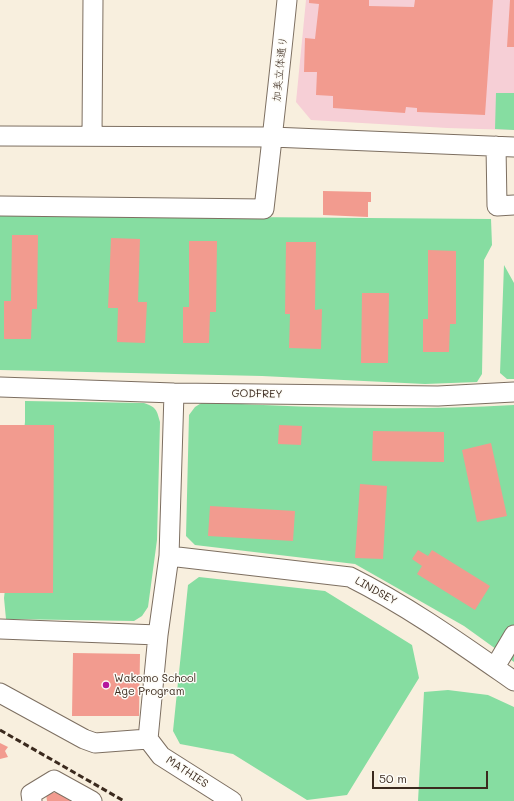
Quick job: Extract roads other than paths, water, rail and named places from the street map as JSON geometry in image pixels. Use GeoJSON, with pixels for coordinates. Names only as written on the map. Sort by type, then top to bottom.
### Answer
{"type":"FeatureCollection","features":[{"type":"Feature","properties":{"kind":"street"},"geometry":{"type":"LineString","coordinates":[[92,136],[93,0]]}},
{"type":"Feature","properties":{"kind":"street","name":"加美立体通り"},"geometry":{"type":"LineString","coordinates":[[0,206],[264,209],[287,0]]}},
{"type":"Feature","properties":{"kind":"street"},"geometry":{"type":"LineString","coordinates":[[0,136],[272,137],[505,146],[497,206],[514,205]]}},
{"type":"Feature","properties":{"kind":"street","name":"GODFREY"},"geometry":{"type":"LineString","coordinates":[[0,387],[174,393],[438,396],[514,392]]}},
{"type":"Feature","properties":{"kind":"street"},"geometry":{"type":"LineString","coordinates":[[0,694],[84,739],[95,743],[148,739],[158,636],[168,556],[174,393]]}},
{"type":"Feature","properties":{"kind":"street","name":"LINDSEY"},"geometry":{"type":"LineString","coordinates":[[168,556],[350,577],[412,612],[514,681]]}},
{"type":"Feature","properties":{"kind":"street"},"geometry":{"type":"LineString","coordinates":[[0,629],[158,636]]}},
{"type":"Feature","properties":{"kind":"street"},"geometry":{"type":"LineString","coordinates":[[495,667],[514,635]]}},
{"type":"Feature","properties":{"kind":"street","name":"MATHIES"},"geometry":{"type":"LineString","coordinates":[[148,739],[161,756],[232,801]]}},
{"type":"Feature","properties":{"kind":"street"},"geometry":{"type":"LineString","coordinates":[[32,801],[31,794],[54,780],[92,801]]}},
{"type":"Feature","properties":{"kind":"railway"},"geometry":{"type":"LineString","coordinates":[[0,730],[124,801]]}},
{"type":"Feature","properties":{"kind":"place","name":"Wakomo School Age Program"},"geometry":{"type":"Point","coordinates":[106,685]}}]}
